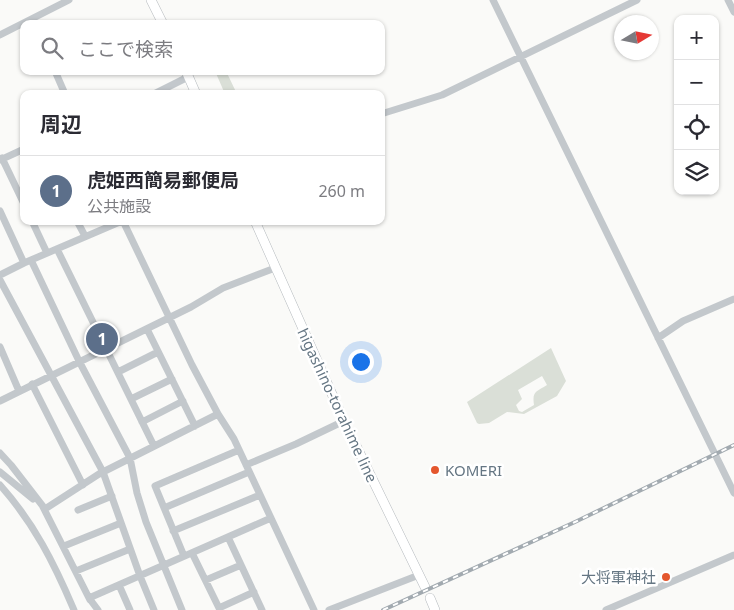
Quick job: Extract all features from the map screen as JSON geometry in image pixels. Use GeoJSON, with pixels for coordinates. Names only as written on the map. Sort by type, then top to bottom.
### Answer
{"type":"FeatureCollection","features":[{"type":"Feature","properties":{"kind":"main road"},"geometry":{"type":"LineString","coordinates":[[152,0],[161,20]]}},
{"type":"Feature","properties":{"kind":"main road"},"geometry":{"type":"LineString","coordinates":[[187,75],[194,90]]}},
{"type":"Feature","properties":{"kind":"main road","name":"higashino-torahime line"},"geometry":{"type":"LineString","coordinates":[[256,225],[344,421],[425,587]]}},
{"type":"Feature","properties":{"kind":"main road"},"geometry":{"type":"LineString","coordinates":[[430,598],[435,610]]}},
{"type":"Feature","properties":{"kind":"street"},"geometry":{"type":"LineString","coordinates":[[34,20],[69,0]]}},
{"type":"Feature","properties":{"kind":"street"},"geometry":{"type":"LineString","coordinates":[[493,0],[734,492]]}},
{"type":"Feature","properties":{"kind":"street"},"geometry":{"type":"LineString","coordinates":[[385,113],[442,95],[637,0]]}},
{"type":"Feature","properties":{"kind":"street"},"geometry":{"type":"LineString","coordinates":[[728,0],[734,12]]}},
{"type":"Feature","properties":{"kind":"street"},"geometry":{"type":"LineString","coordinates":[[0,35],[20,26]]}},
{"type":"Feature","properties":{"kind":"street"},"geometry":{"type":"LineString","coordinates":[[57,75],[63,90]]}},
{"type":"Feature","properties":{"kind":"street"},"geometry":{"type":"LineString","coordinates":[[161,90],[185,75]]}},
{"type":"Feature","properties":{"kind":"street"},"geometry":{"type":"LineString","coordinates":[[20,151],[1,159],[20,196]]}},
{"type":"Feature","properties":{"kind":"street"},"geometry":{"type":"LineString","coordinates":[[0,211],[130,458],[137,493],[146,522],[182,610]]}},
{"type":"Feature","properties":{"kind":"street"},"geometry":{"type":"LineString","coordinates":[[34,225],[47,253]]}},
{"type":"Feature","properties":{"kind":"street"},"geometry":{"type":"LineString","coordinates":[[79,225],[84,236]]}},
{"type":"Feature","properties":{"kind":"street"},"geometry":{"type":"LineString","coordinates":[[0,275],[84,236],[113,225]]}},
{"type":"Feature","properties":{"kind":"street"},"geometry":{"type":"LineString","coordinates":[[125,225],[192,365],[239,450],[314,610]]}},
{"type":"Feature","properties":{"kind":"street"},"geometry":{"type":"LineString","coordinates":[[57,249],[154,446]]}},
{"type":"Feature","properties":{"kind":"street"},"geometry":{"type":"LineString","coordinates":[[0,400],[147,329],[224,288],[275,268]]}},
{"type":"Feature","properties":{"kind":"street"},"geometry":{"type":"LineString","coordinates":[[0,280],[103,472],[154,610]]}},
{"type":"Feature","properties":{"kind":"street"},"geometry":{"type":"LineString","coordinates":[[658,338],[683,321],[734,299]]}},
{"type":"Feature","properties":{"kind":"street"},"geometry":{"type":"LineString","coordinates":[[147,329],[195,426]]}},
{"type":"Feature","properties":{"kind":"street"},"geometry":{"type":"LineString","coordinates":[[0,346],[18,391]]}},
{"type":"Feature","properties":{"kind":"street"},"geometry":{"type":"LineString","coordinates":[[118,372],[158,352]]}},
{"type":"Feature","properties":{"kind":"street"},"geometry":{"type":"LineString","coordinates":[[131,399],[172,379]]}},
{"type":"Feature","properties":{"kind":"street"},"geometry":{"type":"LineString","coordinates":[[32,384],[82,485]]}},
{"type":"Feature","properties":{"kind":"street"},"geometry":{"type":"LineString","coordinates":[[142,422],[183,402]]}},
{"type":"Feature","properties":{"kind":"street"},"geometry":{"type":"LineString","coordinates":[[45,509],[103,472],[218,414]]}},
{"type":"Feature","properties":{"kind":"street"},"geometry":{"type":"LineString","coordinates":[[164,508],[344,421]]}},
{"type":"Feature","properties":{"kind":"street"},"geometry":{"type":"LineString","coordinates":[[184,556],[155,486],[239,450]]}},
{"type":"Feature","properties":{"kind":"street"},"geometry":{"type":"LineString","coordinates":[[0,453],[45,509],[89,598],[93,610]]}},
{"type":"Feature","properties":{"kind":"street"},"geometry":{"type":"LineString","coordinates":[[0,472],[45,509]]}},
{"type":"Feature","properties":{"kind":"street"},"geometry":{"type":"LineString","coordinates":[[0,485],[19,506],[54,563],[74,610]]}},
{"type":"Feature","properties":{"kind":"street"},"geometry":{"type":"LineString","coordinates":[[173,530],[260,495]]}},
{"type":"Feature","properties":{"kind":"street"},"geometry":{"type":"LineString","coordinates":[[78,510],[112,496]]}},
{"type":"Feature","properties":{"kind":"street"},"geometry":{"type":"LineString","coordinates":[[89,598],[271,518]]}},
{"type":"Feature","properties":{"kind":"street"},"geometry":{"type":"LineString","coordinates":[[64,546],[121,523]]}},
{"type":"Feature","properties":{"kind":"street"},"geometry":{"type":"LineString","coordinates":[[228,537],[262,610]]}},
{"type":"Feature","properties":{"kind":"street"},"geometry":{"type":"LineString","coordinates":[[76,571],[130,549]]}},
{"type":"Feature","properties":{"kind":"street"},"geometry":{"type":"LineString","coordinates":[[192,553],[219,609],[254,592]]}},
{"type":"Feature","properties":{"kind":"street"},"geometry":{"type":"LineString","coordinates":[[606,610],[734,555]]}},
{"type":"Feature","properties":{"kind":"street"},"geometry":{"type":"LineString","coordinates":[[206,580],[241,565]]}},
{"type":"Feature","properties":{"kind":"street"},"geometry":{"type":"LineString","coordinates":[[329,610],[419,575]]}},
{"type":"Feature","properties":{"kind":"street"},"geometry":{"type":"LineString","coordinates":[[119,585],[130,610]]}},
{"type":"Feature","properties":{"kind":"street"},"geometry":{"type":"LineString","coordinates":[[89,598],[98,610]]}},
{"type":"Feature","properties":{"kind":"shaded area"},"geometry":{"type":"Polygon","coordinates":[[[217,75],[228,75],[235,90],[223,90],[217,75]]]}},
{"type":"Feature","properties":{"kind":"shaded area"},"geometry":{"type":"Polygon","coordinates":[[[551,348],[566,381],[557,396],[524,414],[507,412],[489,423],[477,423],[467,402],[551,348]],[[542,376],[518,390],[522,399],[516,405],[519,411],[522,412],[534,405],[534,394],[547,385],[542,376]]]}},
{"type":"Feature","properties":{"kind":"railway"},"geometry":{"type":"LineString","coordinates":[[383,610],[575,522],[734,445]]}},
{"type":"Feature","properties":{"kind":"place","name":"虎姫西簡易郵便局"},"geometry":{"type":"Point","coordinates":[102,339]}},
{"type":"Feature","properties":{"kind":"place","name":"KOMERI"},"geometry":{"type":"Point","coordinates":[435,470]}},
{"type":"Feature","properties":{"kind":"place","name":"大将軍神社"},"geometry":{"type":"Point","coordinates":[666,577]}}]}
